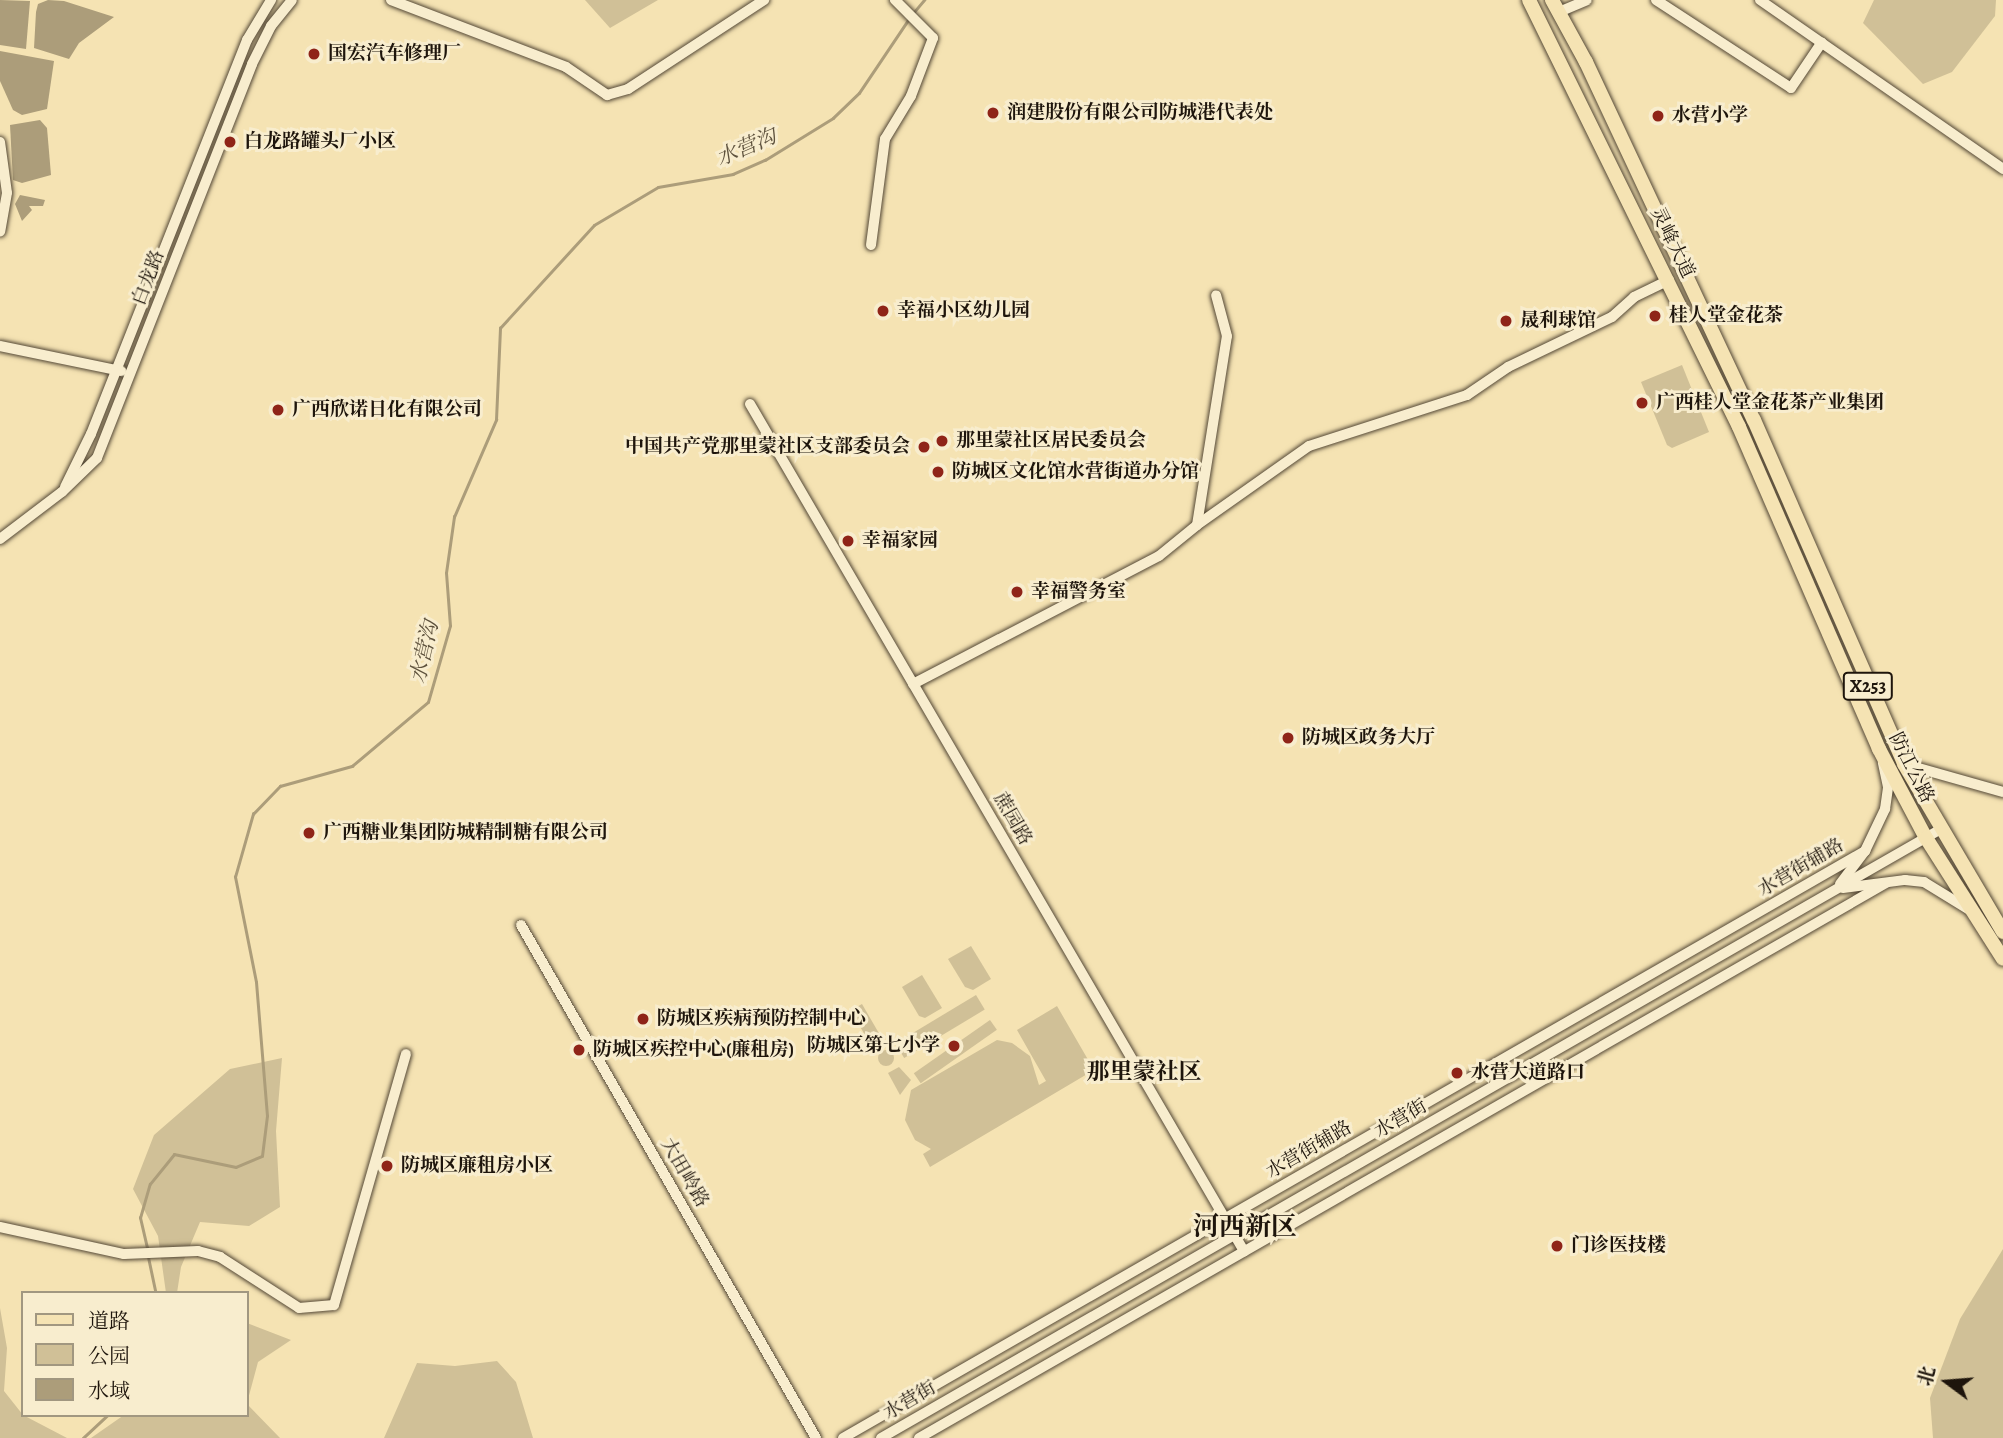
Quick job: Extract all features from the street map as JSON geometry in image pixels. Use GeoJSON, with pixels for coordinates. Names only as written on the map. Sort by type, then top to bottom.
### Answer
{"type":"FeatureCollection","features":[{"type":"Feature","properties":{"kind":"main road","name":"灵峰大道"},"geometry":{"type":"LineString","coordinates":[[1529,0],[1669,279],[1789,545]]}},
{"type":"Feature","properties":{"kind":"main road","name":"灵峰大道"},"geometry":{"type":"LineString","coordinates":[[1555,6],[1702,309],[1804,538]]}},
{"type":"Feature","properties":{"kind":"main road","name":"防江公路"},"geometry":{"type":"LineString","coordinates":[[1804,538],[1932,834],[1969,910],[2003,959]]}},
{"type":"Feature","properties":{"kind":"main road","name":"防江公路"},"geometry":{"type":"LineString","coordinates":[[1789,545],[1879,749],[1932,834],[2003,932]]}},
{"type":"Feature","properties":{"kind":"street"},"geometry":{"type":"LineString","coordinates":[[62,492],[116,370],[247,40],[271,0]]}},
{"type":"Feature","properties":{"kind":"street","name":"白龙路"},"geometry":{"type":"LineString","coordinates":[[0,539],[62,492],[97,458],[252,64],[271,26],[292,0]]}},
{"type":"Feature","properties":{"kind":"street"},"geometry":{"type":"LineString","coordinates":[[391,0],[566,67],[607,95],[628,89],[764,0]]}},
{"type":"Feature","properties":{"kind":"street"},"geometry":{"type":"LineString","coordinates":[[1555,6],[1587,0]]}},
{"type":"Feature","properties":{"kind":"street"},"geometry":{"type":"LineString","coordinates":[[1657,0],[1791,88],[1822,42]]}},
{"type":"Feature","properties":{"kind":"street"},"geometry":{"type":"LineString","coordinates":[[1760,0],[2003,169]]}},
{"type":"Feature","properties":{"kind":"street"},"geometry":{"type":"LineString","coordinates":[[871,245],[885,139],[911,96],[933,38],[897,2]]}},
{"type":"Feature","properties":{"kind":"street"},"geometry":{"type":"LineString","coordinates":[[0,142],[7,193],[0,231]]}},
{"type":"Feature","properties":{"kind":"street"},"geometry":{"type":"LineString","coordinates":[[913,684],[1159,556],[1197,525],[1309,446],[1466,395],[1508,367],[1612,317],[1634,298],[1669,279]]}},
{"type":"Feature","properties":{"kind":"street"},"geometry":{"type":"LineString","coordinates":[[1197,525],[1227,336],[1216,295]]}},
{"type":"Feature","properties":{"kind":"street"},"geometry":{"type":"LineString","coordinates":[[0,346],[131,373]]}},
{"type":"Feature","properties":{"kind":"street","name":"蔗园路"},"geometry":{"type":"LineString","coordinates":[[750,404],[1244,1251]]}},
{"type":"Feature","properties":{"kind":"street"},"geometry":{"type":"LineString","coordinates":[[1837,889],[1865,851],[1885,809],[1888,787],[1879,749]]}},
{"type":"Feature","properties":{"kind":"street"},"geometry":{"type":"LineString","coordinates":[[1904,764],[2003,792]]}},
{"type":"Feature","properties":{"kind":"street","name":"水营街"},"geometry":{"type":"LineString","coordinates":[[881,1438],[1932,834]]}},
{"type":"Feature","properties":{"kind":"street","name":"水营街辅路"},"geometry":{"type":"LineString","coordinates":[[843,1438],[1865,851]]}},
{"type":"Feature","properties":{"kind":"street"},"geometry":{"type":"LineString","coordinates":[[1837,889],[1924,882],[1969,910]]}},
{"type":"Feature","properties":{"kind":"street"},"geometry":{"type":"LineString","coordinates":[[919,1438],[1886,883]]}},
{"type":"Feature","properties":{"kind":"street","name":"大田岭路"},"geometry":{"type":"LineString","coordinates":[[521,925],[816,1438]]}},
{"type":"Feature","properties":{"kind":"street"},"geometry":{"type":"LineString","coordinates":[[0,1227],[124,1254],[198,1251],[220,1257],[299,1308],[334,1305],[406,1054]]}},
{"type":"Feature","properties":{"kind":"green space"},"geometry":{"type":"Polygon","coordinates":[[[585,0],[658,0],[610,28],[585,0]]]}},
{"type":"Feature","properties":{"kind":"green space"},"geometry":{"type":"Polygon","coordinates":[[[1874,0],[1996,0],[1995,16],[1952,72],[1923,84],[1863,23],[1874,0]]]}},
{"type":"Feature","properties":{"kind":"green space"},"geometry":{"type":"Polygon","coordinates":[[[1682,365],[1709,432],[1672,448],[1667,445],[1641,382],[1682,365]]]}},
{"type":"Feature","properties":{"kind":"green space"},"geometry":{"type":"Polygon","coordinates":[[[971,946],[991,979],[973,990],[965,987],[948,959],[971,946]]]}},
{"type":"Feature","properties":{"kind":"green space"},"geometry":{"type":"Polygon","coordinates":[[[922,975],[942,1008],[925,1018],[919,1016],[902,987],[922,975]]]}},
{"type":"Feature","properties":{"kind":"green space"},"geometry":{"type":"Polygon","coordinates":[[[976,995],[985,1010],[904,1058],[895,1043],[976,995]]]}},
{"type":"Feature","properties":{"kind":"green space"},"geometry":{"type":"Polygon","coordinates":[[[862,1004],[884,1042],[873,1049],[851,1010],[862,1004]]]}},
{"type":"Feature","properties":{"kind":"green space"},"geometry":{"type":"Polygon","coordinates":[[[1057,1006],[1094,1070],[930,1167],[923,1154],[931,1149],[915,1140],[905,1120],[911,1090],[997,1040],[1012,1043],[1030,1056],[1039,1085],[1046,1081],[1017,1030],[1057,1006]]]}},
{"type":"Feature","properties":{"kind":"green space"},"geometry":{"type":"Polygon","coordinates":[[[990,1020],[997,1030],[921,1083],[914,1073],[990,1020]]]}},
{"type":"Feature","properties":{"kind":"green space"},"geometry":{"type":"Polygon","coordinates":[[[883,1050],[889,1050],[894,1058],[892,1064],[883,1066],[878,1061],[878,1055],[883,1050]]]}},
{"type":"Feature","properties":{"kind":"green space"},"geometry":{"type":"Polygon","coordinates":[[[282,1058],[276,1131],[280,1207],[249,1226],[200,1222],[181,1267],[177,1291],[166,1291],[158,1236],[133,1189],[154,1135],[230,1069],[282,1058]]]}},
{"type":"Feature","properties":{"kind":"green space"},"geometry":{"type":"Polygon","coordinates":[[[899,1067],[911,1080],[900,1095],[888,1073],[899,1067]]]}},
{"type":"Feature","properties":{"kind":"green space"},"geometry":{"type":"Polygon","coordinates":[[[2003,1249],[2003,1438],[1933,1438],[1930,1398],[1960,1319],[2003,1249]]]}},
{"type":"Feature","properties":{"kind":"green space"},"geometry":{"type":"Polygon","coordinates":[[[0,1308],[7,1348],[4,1391],[21,1412],[21,1417],[27,1417],[67,1438],[0,1438],[0,1308]]]}},
{"type":"Feature","properties":{"kind":"green space"},"geometry":{"type":"Polygon","coordinates":[[[248,1323],[291,1340],[258,1362],[248,1399],[248,1323]]]}},
{"type":"Feature","properties":{"kind":"green space"},"geometry":{"type":"Polygon","coordinates":[[[497,1361],[516,1382],[533,1438],[384,1438],[417,1363],[455,1366],[497,1361]]]}},
{"type":"Feature","properties":{"kind":"green space"},"geometry":{"type":"Polygon","coordinates":[[[248,1405],[280,1438],[91,1438],[121,1417],[248,1417],[248,1405]]]}},
{"type":"Feature","properties":{"kind":"water"},"geometry":{"type":"Polygon","coordinates":[[[0,0],[30,1],[26,49],[0,45],[0,0]]]}},
{"type":"Feature","properties":{"kind":"water"},"geometry":{"type":"Polygon","coordinates":[[[48,0],[64,1],[114,17],[79,43],[69,59],[34,48],[38,4],[48,0]]]}},
{"type":"Feature","properties":{"kind":"water"},"geometry":{"type":"Polygon","coordinates":[[[0,51],[54,61],[47,109],[22,115],[13,110],[0,81],[0,51]]]}},
{"type":"Feature","properties":{"kind":"water"},"geometry":{"type":"Polygon","coordinates":[[[40,120],[47,128],[51,175],[22,183],[13,180],[10,125],[40,120]]]}},
{"type":"Feature","properties":{"kind":"water"},"geometry":{"type":"Polygon","coordinates":[[[20,195],[45,200],[43,206],[29,206],[32,210],[22,221],[15,204],[20,195]]]}},
{"type":"Feature","properties":{"kind":"waterway","name":"水营沟"},"geometry":{"type":"LineString","coordinates":[[914,12],[924,0]]}},
{"type":"Feature","properties":{"kind":"waterway","name":"水营沟"},"geometry":{"type":"LineString","coordinates":[[147,1248],[140,1218],[150,1184],[174,1154],[236,1167],[262,1156],[267,1116],[256,982],[235,877],[253,814],[280,786],[352,766],[428,702],[450,626],[446,573],[454,517],[496,420],[500,328],[594,225],[658,187],[733,174],[765,160],[833,118],[859,93],[910,17]]}},
{"type":"Feature","properties":{"kind":"waterway","name":"水营沟"},"geometry":{"type":"LineString","coordinates":[[148,1255],[156,1291]]}},
{"type":"Feature","properties":{"kind":"waterway","name":"水营沟"},"geometry":{"type":"LineString","coordinates":[[83,1438],[106,1417]]}},
{"type":"Feature","properties":{"kind":"place","name":"国宏汽车修理厂"},"geometry":{"type":"Point","coordinates":[314,54]}},
{"type":"Feature","properties":{"kind":"place","name":"润建股份有限公司防城港代表处"},"geometry":{"type":"Point","coordinates":[993,113]}},
{"type":"Feature","properties":{"kind":"place","name":"水营小学"},"geometry":{"type":"Point","coordinates":[1658,116]}},
{"type":"Feature","properties":{"kind":"place","name":"白龙路罐头厂小区"},"geometry":{"type":"Point","coordinates":[230,142]}},
{"type":"Feature","properties":{"kind":"place","name":"幸福小区幼儿园"},"geometry":{"type":"Point","coordinates":[883,311]}},
{"type":"Feature","properties":{"kind":"place","name":"桂人堂金花茶"},"geometry":{"type":"Point","coordinates":[1655,316]}},
{"type":"Feature","properties":{"kind":"place","name":"晟利球馆"},"geometry":{"type":"Point","coordinates":[1506,321]}},
{"type":"Feature","properties":{"kind":"place","name":"广西桂人堂金花茶产业集团"},"geometry":{"type":"Point","coordinates":[1642,403]}},
{"type":"Feature","properties":{"kind":"place","name":"广西欣诺日化有限公司"},"geometry":{"type":"Point","coordinates":[278,410]}},
{"type":"Feature","properties":{"kind":"place","name":"那里蒙社区居民委员会"},"geometry":{"type":"Point","coordinates":[942,441]}},
{"type":"Feature","properties":{"kind":"place","name":"中国共产党那里蒙社区支部委员会"},"geometry":{"type":"Point","coordinates":[924,447]}},
{"type":"Feature","properties":{"kind":"place","name":"防城区文化馆水营街道办分馆"},"geometry":{"type":"Point","coordinates":[938,472]}},
{"type":"Feature","properties":{"kind":"place","name":"幸福家园"},"geometry":{"type":"Point","coordinates":[848,541]}},
{"type":"Feature","properties":{"kind":"place","name":"幸福警务室"},"geometry":{"type":"Point","coordinates":[1017,592]}},
{"type":"Feature","properties":{"kind":"place","name":"防城区政务大厅"},"geometry":{"type":"Point","coordinates":[1288,738]}},
{"type":"Feature","properties":{"kind":"place","name":"广西糖业集团防城精制糖有限公司"},"geometry":{"type":"Point","coordinates":[309,833]}},
{"type":"Feature","properties":{"kind":"place","name":"防城区疾病预防控制中心"},"geometry":{"type":"Point","coordinates":[643,1019]}},
{"type":"Feature","properties":{"kind":"place","name":"防城区第七小学"},"geometry":{"type":"Point","coordinates":[954,1046]}},
{"type":"Feature","properties":{"kind":"place","name":"防城区疾控中心(廉租房)"},"geometry":{"type":"Point","coordinates":[579,1050]}},
{"type":"Feature","properties":{"kind":"place","name":"水营大道路口"},"geometry":{"type":"Point","coordinates":[1457,1073]}},
{"type":"Feature","properties":{"kind":"place","name":"防城区廉租房小区"},"geometry":{"type":"Point","coordinates":[387,1166]}},
{"type":"Feature","properties":{"kind":"place","name":"门诊医技楼"},"geometry":{"type":"Point","coordinates":[1557,1246]}},
{"type":"Feature","properties":{"kind":"district","name":"那里蒙社区"},"geometry":{"type":"Point","coordinates":[1144,1072]}},
{"type":"Feature","properties":{"kind":"district","name":"河西新区"},"geometry":{"type":"Point","coordinates":[1245,1227]}}]}
